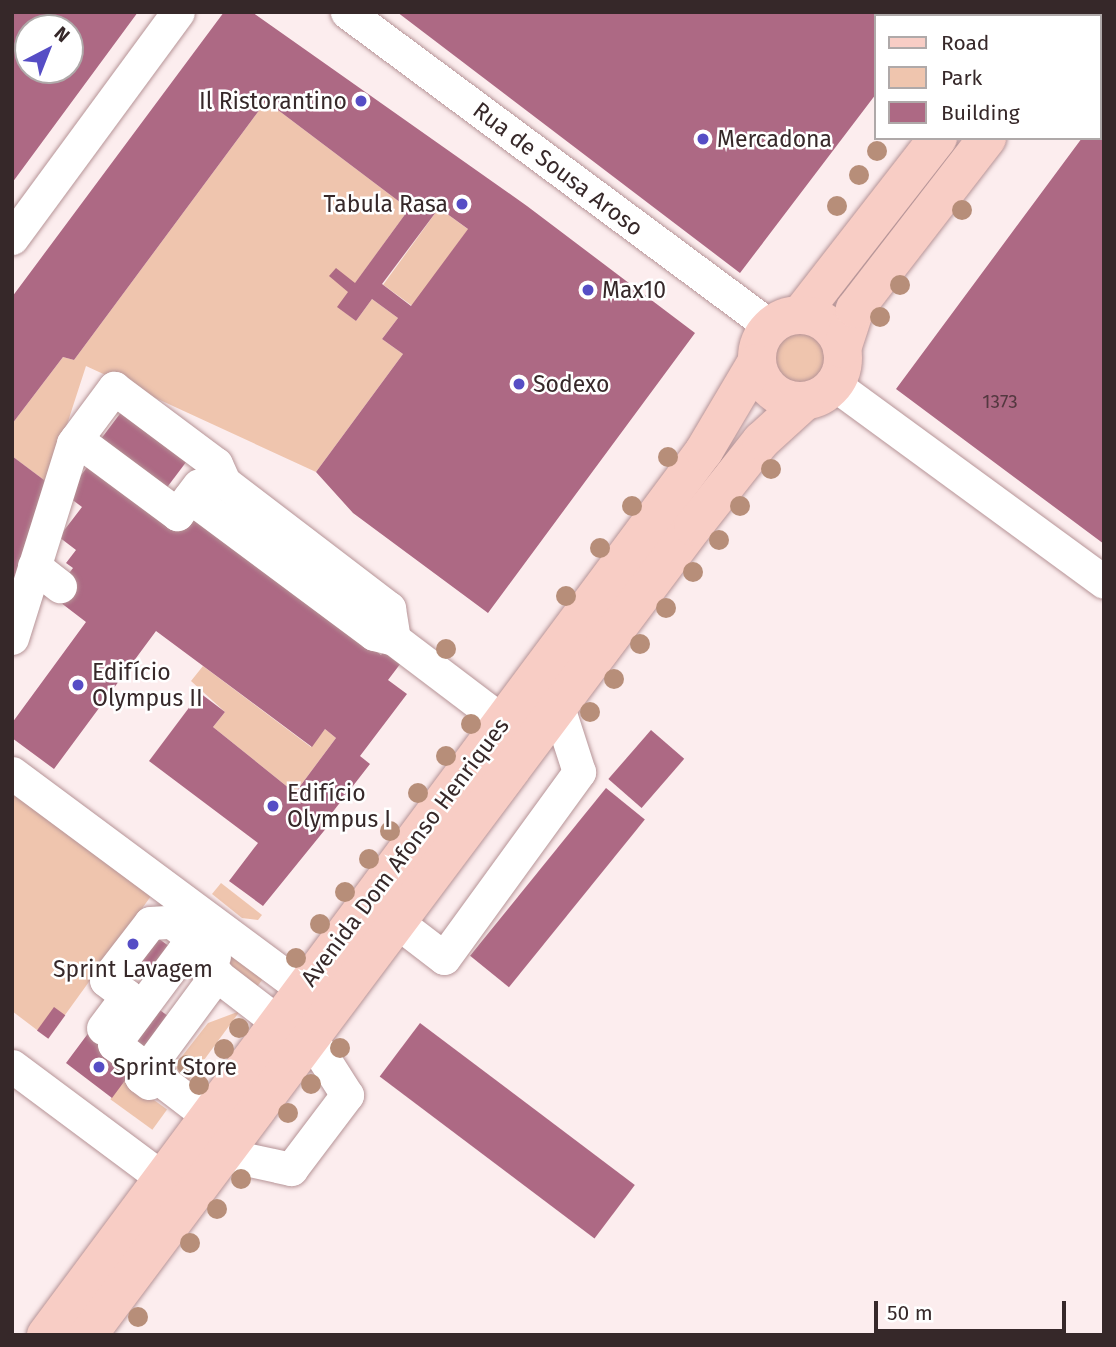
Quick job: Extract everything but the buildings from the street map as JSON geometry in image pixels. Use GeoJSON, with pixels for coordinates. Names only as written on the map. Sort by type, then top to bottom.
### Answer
{"type":"FeatureCollection","features":[{"type":"Feature","properties":{"kind":"main road","name":"Avenida Dom Afonso Henriques"},"geometry":{"type":"LineString","coordinates":[[88,1335],[222,1154],[294,1030],[303,989],[704,451],[756,363],[761,337],[785,320],[935,140]]}},
{"type":"Feature","properties":{"kind":"main road","name":"Avenida Dom Afonso Henriques"},"geometry":{"type":"LineString","coordinates":[[46,1335],[208,1116],[397,922],[761,441],[827,378],[855,309],[985,140]]}},
{"type":"Feature","properties":{"kind":"main road"},"geometry":{"type":"LineString","coordinates":[[756,363],[768,388],[792,400],[827,378],[828,324],[785,320]]}},
{"type":"Feature","properties":{"kind":"street"},"geometry":{"type":"LineString","coordinates":[[12,238],[178,12]]}},
{"type":"Feature","properties":{"kind":"street","name":"Rua de Sousa Aroso"},"geometry":{"type":"LineString","coordinates":[[347,12],[653,223],[785,320]]}},
{"type":"Feature","properties":{"kind":"street"},"geometry":{"type":"LineString","coordinates":[[827,378],[1104,582]]}},
{"type":"Feature","properties":{"kind":"street"},"geometry":{"type":"LineString","coordinates":[[12,638],[47,576],[76,439],[114,388],[216,464],[224,482],[389,608],[394,639]]}},
{"type":"Feature","properties":{"kind":"street"},"geometry":{"type":"LineString","coordinates":[[76,439],[177,514],[216,464]]}},
{"type":"Feature","properties":{"kind":"street"},"geometry":{"type":"LineString","coordinates":[[190,497],[374,634],[394,639],[502,721]]}},
{"type":"Feature","properties":{"kind":"street"},"geometry":{"type":"LineString","coordinates":[[397,922],[444,958],[579,772],[558,707]]}},
{"type":"Feature","properties":{"kind":"street"},"geometry":{"type":"LineString","coordinates":[[12,773],[303,989]]}},
{"type":"Feature","properties":{"kind":"street"},"geometry":{"type":"LineString","coordinates":[[140,1064],[216,974],[216,959],[185,930],[172,922],[150,923],[106,980],[127,996],[99,1033],[208,1116]]}},
{"type":"Feature","properties":{"kind":"street"},"geometry":{"type":"LineString","coordinates":[[216,974],[294,1030],[347,1095],[290,1169],[222,1154]]}},
{"type":"Feature","properties":{"kind":"street"},"geometry":{"type":"LineString","coordinates":[[12,1066],[162,1178]]}},
{"type":"Feature","properties":{"kind":"green space"},"geometry":{"type":"Polygon","coordinates":[[[266,101],[409,209],[338,307],[356,321],[372,299],[398,318],[382,339],[403,354],[316,472],[86,366],[48,483],[12,456],[12,424],[63,357],[74,360],[266,101]]]}},
{"type":"Feature","properties":{"kind":"green space"},"geometry":{"type":"Polygon","coordinates":[[[439,208],[468,229],[412,306],[383,285],[439,208]]]}},
{"type":"Feature","properties":{"kind":"green space"},"geometry":{"type":"Polygon","coordinates":[[[800,329],[821,337],[829,358],[821,379],[800,387],[779,379],[771,358],[779,337],[800,329]]]}},
{"type":"Feature","properties":{"kind":"green space"},"geometry":{"type":"Polygon","coordinates":[[[203,666],[311,747],[325,729],[336,738],[295,793],[213,727],[225,712],[191,681],[203,666]]]}},
{"type":"Feature","properties":{"kind":"green space"},"geometry":{"type":"Polygon","coordinates":[[[12,786],[266,975],[256,988],[237,979],[220,950],[151,896],[65,1015],[37,1030],[12,1011],[12,786]]]}},
{"type":"Feature","properties":{"kind":"green space"},"geometry":{"type":"Polygon","coordinates":[[[221,883],[262,915],[258,920],[242,918],[212,894],[221,883]]]}},
{"type":"Feature","properties":{"kind":"green space"},"geometry":{"type":"Polygon","coordinates":[[[240,1011],[182,1090],[176,1064],[208,1023],[240,1011]]]}},
{"type":"Feature","properties":{"kind":"green space"},"geometry":{"type":"Polygon","coordinates":[[[125,1079],[167,1110],[152,1130],[110,1099],[125,1079]]]}},
{"type":"Feature","properties":{"kind":"place","name":"Il Ristorantino"},"geometry":{"type":"Point","coordinates":[361,101]}},
{"type":"Feature","properties":{"kind":"place","name":"Mercadona"},"geometry":{"type":"Point","coordinates":[703,139]}},
{"type":"Feature","properties":{"kind":"place","name":"Tabula Rasa"},"geometry":{"type":"Point","coordinates":[462,204]}},
{"type":"Feature","properties":{"kind":"place","name":"Max10"},"geometry":{"type":"Point","coordinates":[588,290]}},
{"type":"Feature","properties":{"kind":"place","name":"Sodexo"},"geometry":{"type":"Point","coordinates":[519,384]}},
{"type":"Feature","properties":{"kind":"place","name":"Edifício Olympus II"},"geometry":{"type":"Point","coordinates":[78,685]}},
{"type":"Feature","properties":{"kind":"place","name":"Edifício Olympus I"},"geometry":{"type":"Point","coordinates":[273,806]}},
{"type":"Feature","properties":{"kind":"place","name":"Sprint Lavagem"},"geometry":{"type":"Point","coordinates":[133,944]}},
{"type":"Feature","properties":{"kind":"place","name":"Sprint Store"},"geometry":{"type":"Point","coordinates":[99,1067]}}]}
